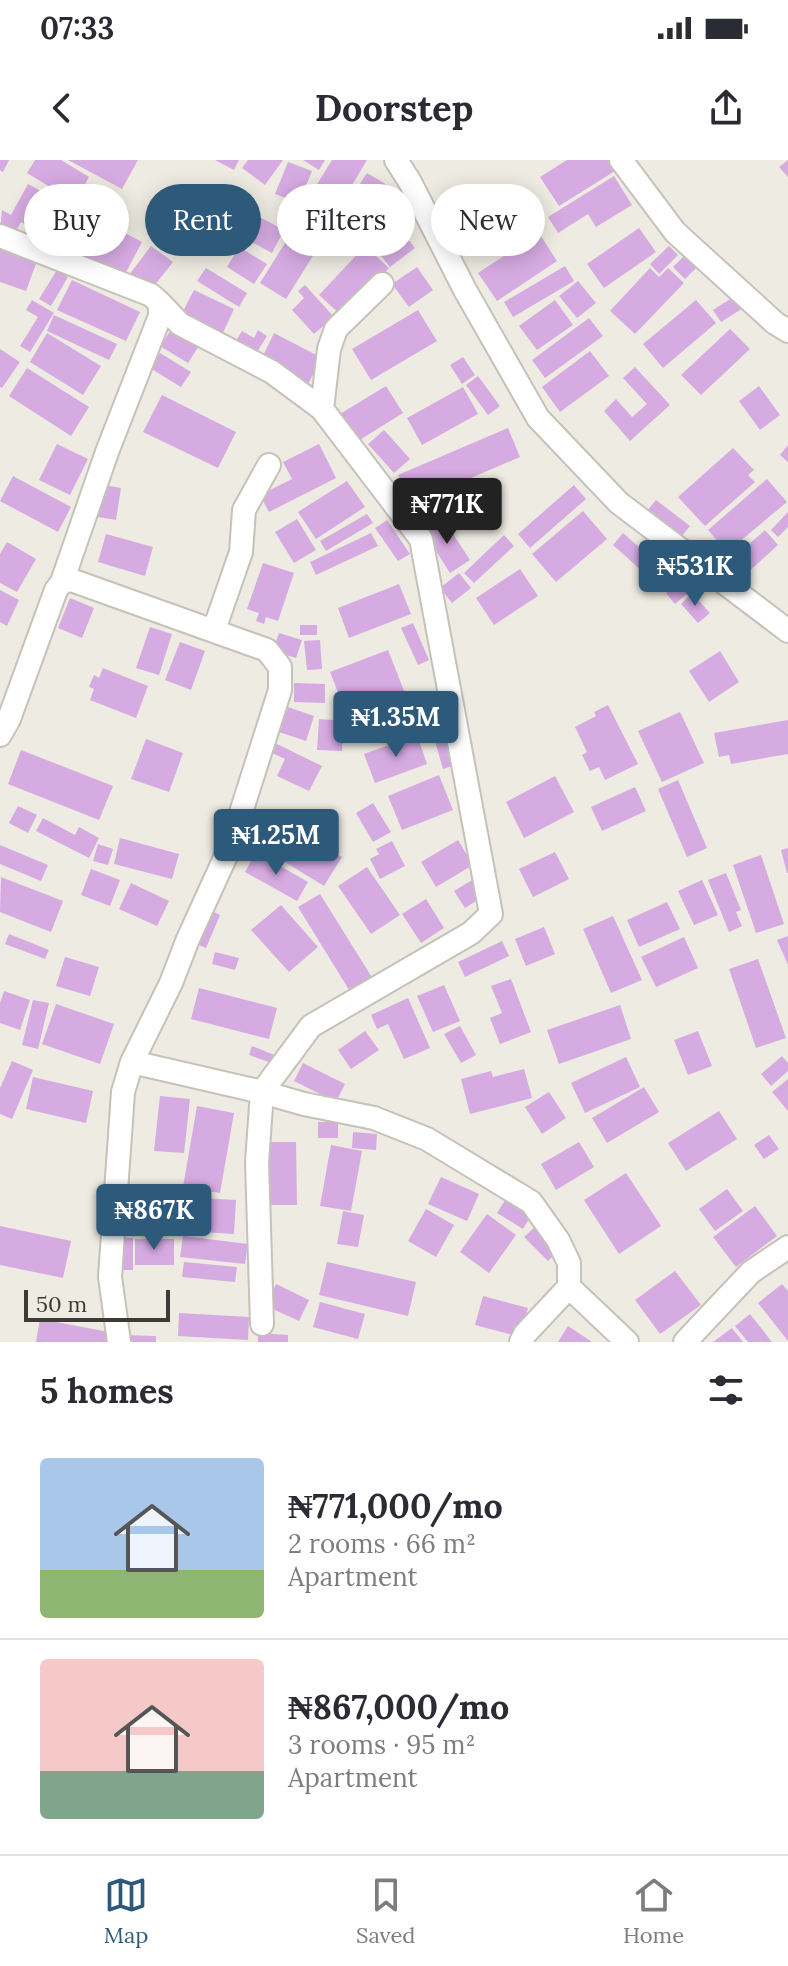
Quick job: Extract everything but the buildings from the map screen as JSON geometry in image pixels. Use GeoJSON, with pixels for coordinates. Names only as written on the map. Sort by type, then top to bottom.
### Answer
{"type":"FeatureCollection","features":[{"type":"Feature","properties":{"kind":"street"},"geometry":{"type":"LineString","coordinates":[[396,160],[538,418],[619,503],[788,631]]}},
{"type":"Feature","properties":{"kind":"street"},"geometry":{"type":"LineString","coordinates":[[621,160],[675,232],[775,323],[788,331]]}},
{"type":"Feature","properties":{"kind":"street"},"geometry":{"type":"LineString","coordinates":[[0,236],[151,295],[180,324],[272,372],[322,409],[421,539],[491,914],[471,933],[311,1026],[262,1092],[257,1162],[262,1324]]}},
{"type":"Feature","properties":{"kind":"street"},"geometry":{"type":"LineString","coordinates":[[322,409],[329,349],[336,329],[382,284]]}},
{"type":"Feature","properties":{"kind":"street"},"geometry":{"type":"LineString","coordinates":[[0,735],[9,719],[51,601],[62,582],[107,452],[160,316],[160,303]]}},
{"type":"Feature","properties":{"kind":"street"},"geometry":{"type":"LineString","coordinates":[[214,630],[241,552],[244,510],[269,465]]}},
{"type":"Feature","properties":{"kind":"street"},"geometry":{"type":"LineString","coordinates":[[62,582],[71,580],[267,650],[280,667],[280,690],[230,847],[171,983],[132,1062],[123,1092],[110,1277],[119,1342]]}},
{"type":"Feature","properties":{"kind":"street"},"geometry":{"type":"LineString","coordinates":[[132,1062],[374,1118],[427,1139],[531,1202],[558,1240],[569,1263],[569,1287],[521,1342]]}},
{"type":"Feature","properties":{"kind":"street"},"geometry":{"type":"LineString","coordinates":[[685,1342],[751,1272],[788,1247]]}},
{"type":"Feature","properties":{"kind":"street"},"geometry":{"type":"LineString","coordinates":[[569,1287],[627,1342]]}}]}
